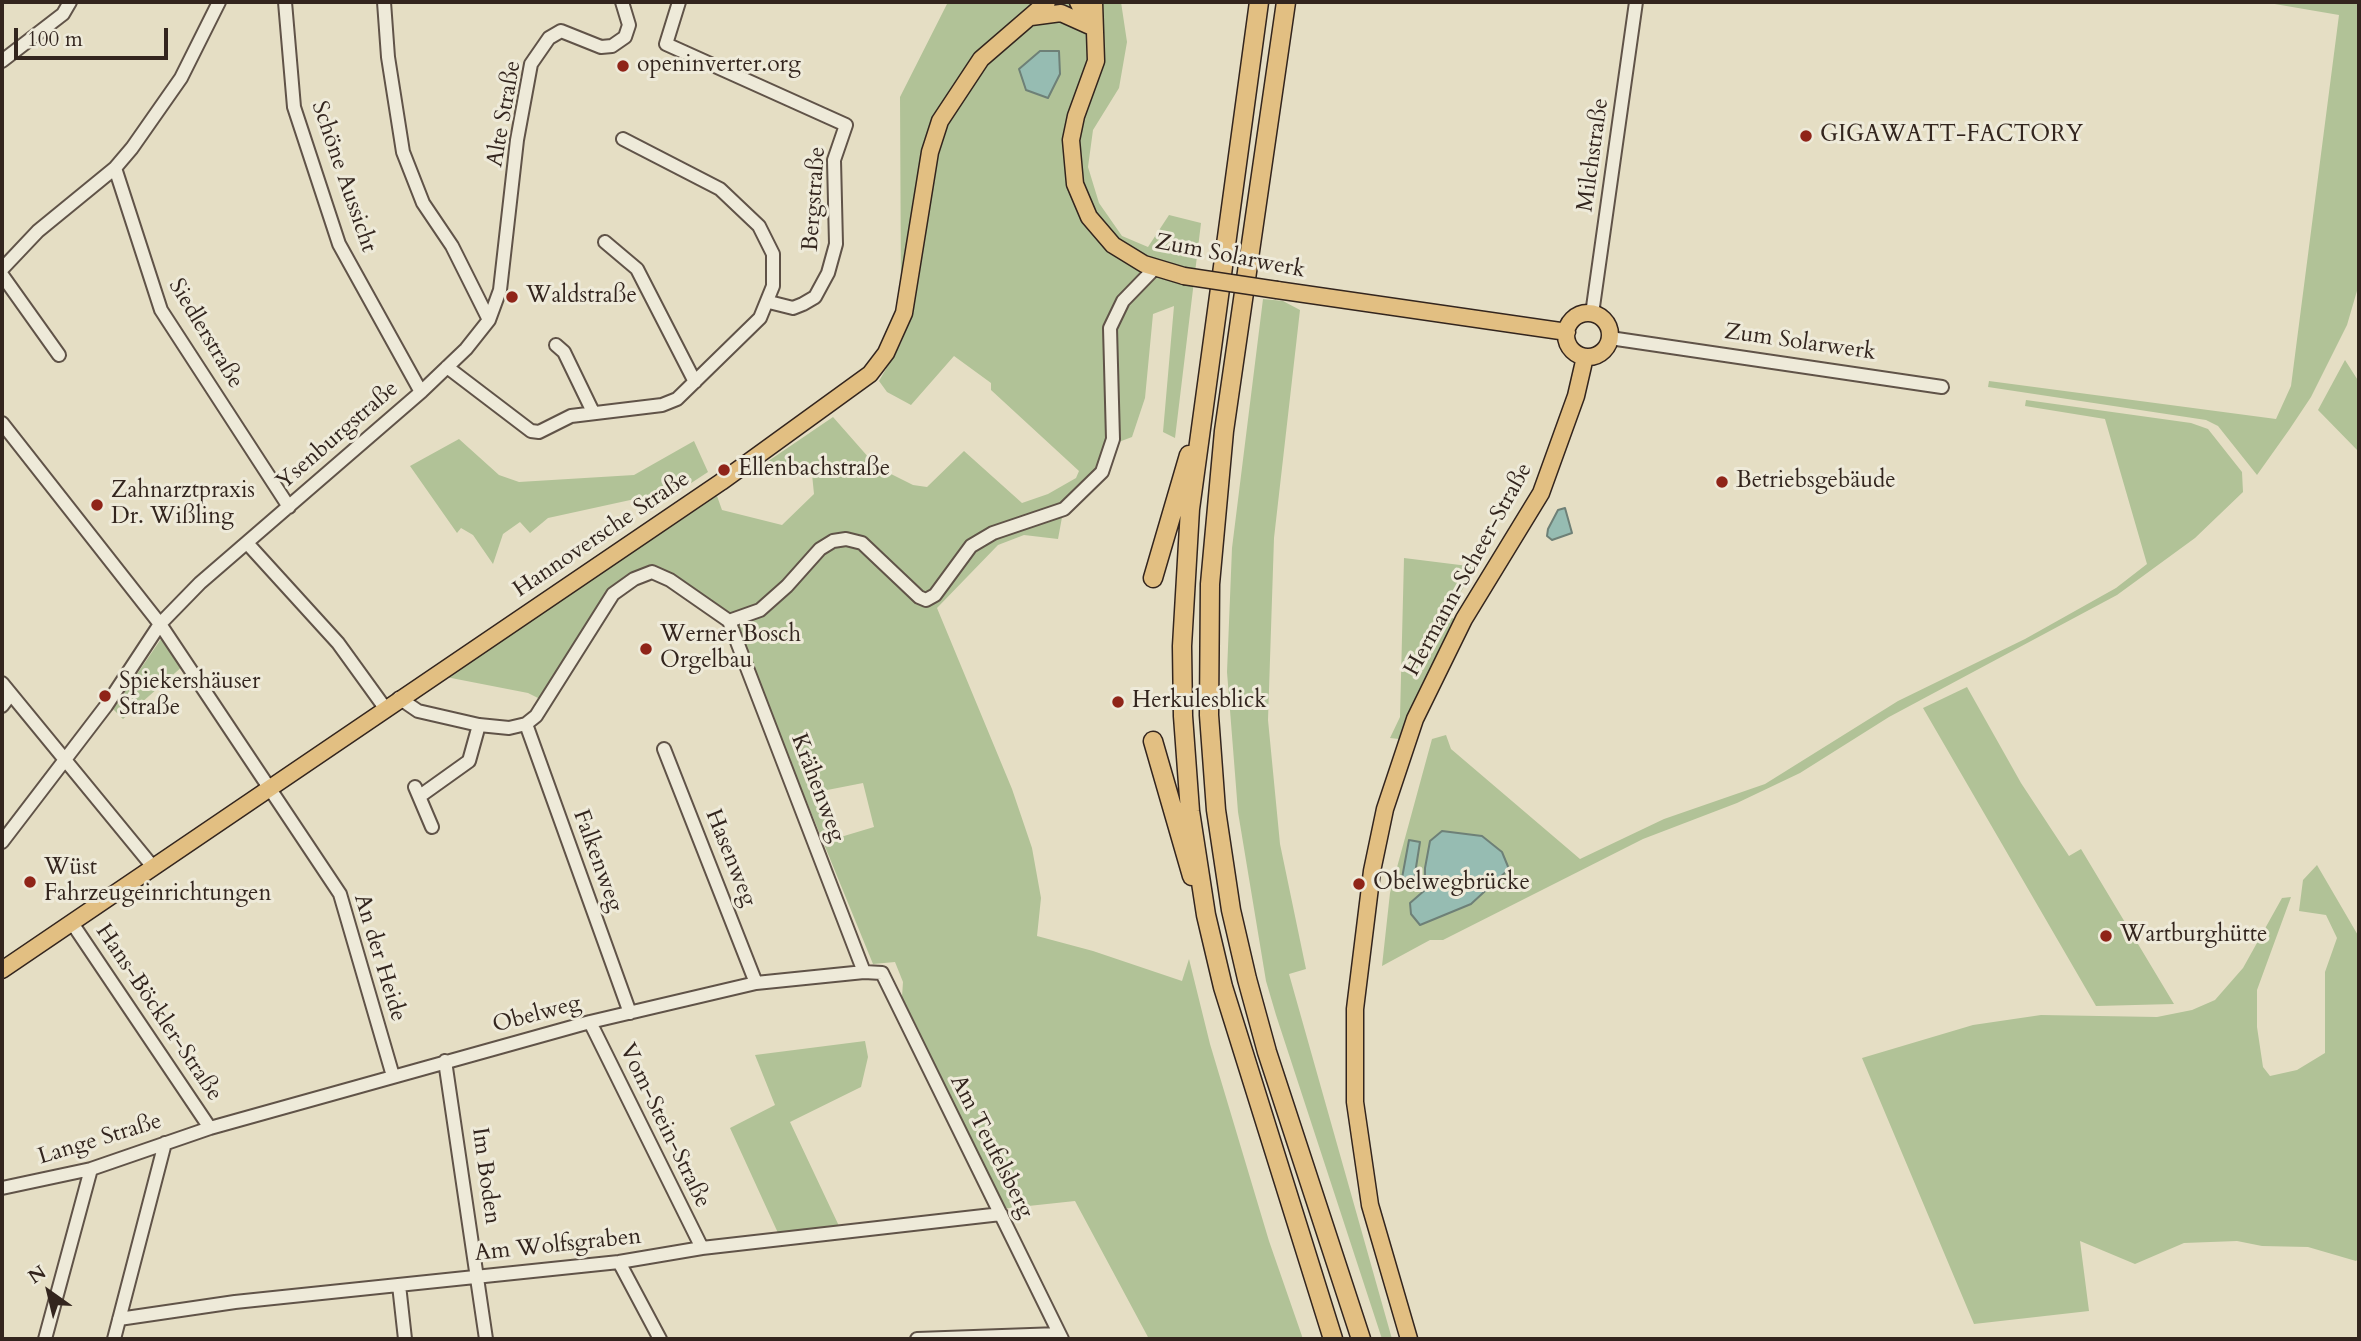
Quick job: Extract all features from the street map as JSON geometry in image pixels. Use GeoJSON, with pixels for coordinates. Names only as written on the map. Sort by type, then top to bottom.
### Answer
{"type":"FeatureCollection","features":[{"type":"Feature","properties":{"kind":"highway"},"geometry":{"type":"LineString","coordinates":[[1206,915],[1190,811],[1183,716],[1182,646],[1190,509],[1199,429],[1259,2]]}},
{"type":"Feature","properties":{"kind":"highway"},"geometry":{"type":"LineString","coordinates":[[1286,2],[1224,431],[1210,584],[1209,715],[1218,823],[1231,910],[1244,967],[1268,1052],[1361,1339]]}},
{"type":"Feature","properties":{"kind":"highway"},"geometry":{"type":"LineString","coordinates":[[1153,578],[1182,474],[1199,429]]}},
{"type":"Feature","properties":{"kind":"highway"},"geometry":{"type":"LineString","coordinates":[[1153,741],[1180,841],[1206,915],[1244,1062],[1333,1339]]}},
{"type":"Feature","properties":{"kind":"main road","name":"Hannoversche Straße"},"geometry":{"type":"LineString","coordinates":[[2,970],[399,698],[721,482],[870,374],[887,353],[904,313],[930,152],[940,121],[970,74],[994,46],[1047,2]]}},
{"type":"Feature","properties":{"kind":"main road"},"geometry":{"type":"LineString","coordinates":[[1078,2],[1093,32]]}},
{"type":"Feature","properties":{"kind":"main road","name":"Zum Solarwerk"},"geometry":{"type":"LineString","coordinates":[[1094,2],[1095,70],[1076,116],[1071,139],[1075,184],[1089,216],[1104,236],[1133,259],[1184,276],[1567,332]]}},
{"type":"Feature","properties":{"kind":"main road"},"geometry":{"type":"LineString","coordinates":[[1023,22],[1037,14],[1053,12],[1077,17],[1093,32]]}},
{"type":"Feature","properties":{"kind":"main road"},"geometry":{"type":"LineString","coordinates":[[1592,314],[1607,324],[1610,338],[1601,353],[1585,357],[1571,348],[1567,332],[1575,318],[1592,314]]}},
{"type":"Feature","properties":{"kind":"main road","name":"Hermann-Scheer-Straße"},"geometry":{"type":"LineString","coordinates":[[1409,1339],[1370,1205],[1355,1102],[1355,1009],[1372,871],[1385,809],[1415,719],[1451,642],[1541,493],[1576,396],[1585,357]]}},
{"type":"Feature","properties":{"kind":"street"},"geometry":{"type":"LineString","coordinates":[[2,61],[63,14],[70,2]]}},
{"type":"Feature","properties":{"kind":"street"},"geometry":{"type":"LineString","coordinates":[[2,269],[38,232],[115,168],[171,94],[219,2]]}},
{"type":"Feature","properties":{"kind":"street","name":"Schöne Aussicht"},"geometry":{"type":"LineString","coordinates":[[285,2],[294,107],[339,244],[421,391]]}},
{"type":"Feature","properties":{"kind":"street"},"geometry":{"type":"LineString","coordinates":[[384,2],[388,57],[403,152],[423,203],[452,246],[489,320]]}},
{"type":"Feature","properties":{"kind":"street","name":"Alte Straße"},"geometry":{"type":"LineString","coordinates":[[489,320],[500,290],[517,140],[531,64],[549,37],[561,32],[601,47],[612,46],[625,37],[629,25],[622,2]]}},
{"type":"Feature","properties":{"kind":"street","name":"Bergstraße"},"geometry":{"type":"LineString","coordinates":[[679,2],[666,44],[846,125],[834,160],[836,244],[828,274],[815,297],[803,304],[793,308],[769,302]]}},
{"type":"Feature","properties":{"kind":"street","name":"Milchstraße"},"geometry":{"type":"LineString","coordinates":[[1592,314],[1636,2]]}},
{"type":"Feature","properties":{"kind":"street"},"geometry":{"type":"LineString","coordinates":[[447,368],[531,431],[539,432],[572,416],[662,405],[677,399],[760,318],[769,302],[773,286],[773,254],[753,219],[720,189],[623,139]]}},
{"type":"Feature","properties":{"kind":"street","name":"Siedlerstraße"},"geometry":{"type":"LineString","coordinates":[[115,168],[161,310],[289,507]]}},
{"type":"Feature","properties":{"kind":"street"},"geometry":{"type":"LineString","coordinates":[[605,242],[637,270],[695,382]]}},
{"type":"Feature","properties":{"kind":"street"},"geometry":{"type":"LineString","coordinates":[[399,698],[418,711],[479,724],[509,728],[526,724],[536,716],[613,594],[634,579],[653,572],[670,580],[729,621],[760,610],[787,586],[820,548],[839,539],[862,543],[909,589],[926,600],[942,588],[971,547],[993,533],[1064,509],[1102,472],[1111,450],[1113,421],[1110,328],[1123,301],[1155,268]]}},
{"type":"Feature","properties":{"kind":"street"},"geometry":{"type":"LineString","coordinates":[[2,275],[59,355]]}},
{"type":"Feature","properties":{"kind":"street","name":"Ysenburgstraße"},"geometry":{"type":"LineString","coordinates":[[2,842],[64,762],[160,624],[200,583],[447,368],[489,320]]}},
{"type":"Feature","properties":{"kind":"street","name":"Zum Solarwerk"},"geometry":{"type":"LineString","coordinates":[[1610,338],[1942,387]]}},
{"type":"Feature","properties":{"kind":"street"},"geometry":{"type":"LineString","coordinates":[[556,345],[564,352],[593,412]]}},
{"type":"Feature","properties":{"kind":"street","name":"An der Heide"},"geometry":{"type":"LineString","coordinates":[[2,423],[160,624],[340,894],[393,1076]]}},
{"type":"Feature","properties":{"kind":"street"},"geometry":{"type":"LineString","coordinates":[[247,543],[338,643],[385,708]]}},
{"type":"Feature","properties":{"kind":"street","name":"Krähenweg"},"geometry":{"type":"LineString","coordinates":[[729,621],[864,972]]}},
{"type":"Feature","properties":{"kind":"street"},"geometry":{"type":"LineString","coordinates":[[2,683],[64,762],[153,867]]}},
{"type":"Feature","properties":{"kind":"street"},"geometry":{"type":"LineString","coordinates":[[2,706],[11,694]]}},
{"type":"Feature","properties":{"kind":"street"},"geometry":{"type":"LineString","coordinates":[[432,827],[417,791],[469,761],[479,724]]}},
{"type":"Feature","properties":{"kind":"street","name":"Falkenweg"},"geometry":{"type":"LineString","coordinates":[[526,724],[629,1013]]}},
{"type":"Feature","properties":{"kind":"street","name":"Hasenweg"},"geometry":{"type":"LineString","coordinates":[[664,749],[756,983]]}},
{"type":"Feature","properties":{"kind":"street","name":"Hans-Böckler-Straße"},"geometry":{"type":"LineString","coordinates":[[72,923],[210,1128]]}},
{"type":"Feature","properties":{"kind":"street","name":"Obelweg"},"geometry":{"type":"LineString","coordinates":[[210,1128],[590,1022],[756,983],[864,972],[881,973]]}},
{"type":"Feature","properties":{"kind":"street","name":"Am Teufelsberg"},"geometry":{"type":"LineString","coordinates":[[881,973],[1060,1337]]}},
{"type":"Feature","properties":{"kind":"street","name":"Vom-Stein-Straße"},"geometry":{"type":"LineString","coordinates":[[590,1022],[702,1248]]}},
{"type":"Feature","properties":{"kind":"street","name":"Im Boden"},"geometry":{"type":"LineString","coordinates":[[445,1061],[486,1339]]}},
{"type":"Feature","properties":{"kind":"street","name":"Lange Straße"},"geometry":{"type":"LineString","coordinates":[[2,1188],[91,1169],[210,1128]]}},
{"type":"Feature","properties":{"kind":"street"},"geometry":{"type":"LineString","coordinates":[[114,1339],[165,1143]]}},
{"type":"Feature","properties":{"kind":"street"},"geometry":{"type":"LineString","coordinates":[[45,1339],[91,1169]]}},
{"type":"Feature","properties":{"kind":"street","name":"Am Wolfsgraben"},"geometry":{"type":"LineString","coordinates":[[119,1319],[235,1302],[619,1262],[702,1248],[1001,1214]]}},
{"type":"Feature","properties":{"kind":"street"},"geometry":{"type":"LineString","coordinates":[[619,1262],[660,1339]]}},
{"type":"Feature","properties":{"kind":"street"},"geometry":{"type":"LineString","coordinates":[[399,1285],[405,1339]]}},
{"type":"Feature","properties":{"kind":"street"},"geometry":{"type":"LineString","coordinates":[[917,1339],[1060,1337]]}},
{"type":"Feature","properties":{"kind":"green space"},"geometry":{"type":"Polygon","coordinates":[[[948,2],[1121,2],[1127,42],[1119,88],[1093,130],[1088,167],[1099,203],[1122,236],[1148,247],[1169,215],[1201,223],[1175,438],[1163,432],[1174,306],[1153,314],[1145,398],[1132,437],[1108,446],[1098,467],[1084,485],[1065,501],[1058,539],[1024,535],[998,545],[937,608],[1012,789],[1032,848],[1041,898],[1037,936],[1093,951],[1182,981],[1189,959],[1210,1044],[1269,1241],[1303,1339],[1149,1339],[1075,1201],[991,1210],[907,1037],[920,1033],[902,997],[903,982],[895,962],[873,964],[739,636],[674,577],[633,574],[542,700],[528,693],[446,677],[717,496],[722,510],[782,525],[814,494],[812,474],[761,466],[833,417],[877,467],[913,485],[927,487],[964,451],[1022,503],[1048,494],[1076,478],[1079,471],[991,390],[991,383],[954,356],[911,405],[887,392],[879,381],[901,343],[912,315],[901,294],[900,97],[948,2]],[[863,783],[817,792],[834,839],[874,827],[863,783]]]}},
{"type":"Feature","properties":{"kind":"green space"},"geometry":{"type":"Polygon","coordinates":[[[2263,2],[2359,2],[2359,284],[2347,325],[2311,397],[2257,475],[2218,426],[2206,420],[1988,387],[1989,381],[2276,419],[2291,386],[2339,15],[2263,2]]]}},
{"type":"Feature","properties":{"kind":"green space"},"geometry":{"type":"Polygon","coordinates":[[[1263,299],[1283,301],[1300,310],[1274,538],[1268,720],[1280,844],[1306,969],[1289,974],[1392,1339],[1382,1339],[1266,981],[1238,812],[1227,672],[1232,548],[1263,299]]]}},
{"type":"Feature","properties":{"kind":"green space"},"geometry":{"type":"Polygon","coordinates":[[[2345,360],[2359,382],[2359,452],[2318,410],[2345,360]]]}},
{"type":"Feature","properties":{"kind":"green space"},"geometry":{"type":"Polygon","coordinates":[[[2026,400],[2191,423],[2208,429],[2242,472],[2243,492],[2195,538],[2117,595],[1889,717],[1800,773],[1737,803],[1643,839],[1443,940],[1430,940],[1382,966],[1390,893],[1432,739],[1446,735],[1451,749],[1580,859],[1664,819],[1765,784],[1898,701],[2025,639],[2116,588],[2147,564],[2105,419],[2025,406],[2026,400]]]}},
{"type":"Feature","properties":{"kind":"green space"},"geometry":{"type":"Polygon","coordinates":[[[459,439],[499,475],[519,482],[634,475],[694,441],[708,472],[653,508],[644,497],[548,518],[530,533],[520,522],[503,534],[493,564],[473,535],[461,528],[457,533],[410,466],[459,439]]]}},
{"type":"Feature","properties":{"kind":"green space"},"geometry":{"type":"Polygon","coordinates":[[[1404,558],[1476,567],[1447,615],[1454,619],[1399,739],[1390,738],[1400,717],[1404,558]]]}},
{"type":"Feature","properties":{"kind":"green space"},"geometry":{"type":"Polygon","coordinates":[[[161,639],[184,665],[123,719],[113,709],[161,639]]]}},
{"type":"Feature","properties":{"kind":"green space"},"geometry":{"type":"Polygon","coordinates":[[[1967,687],[2021,783],[2069,856],[2081,849],[2174,1004],[2096,1006],[1923,708],[1967,687]]]}},
{"type":"Feature","properties":{"kind":"green space"},"geometry":{"type":"Polygon","coordinates":[[[2317,865],[2359,937],[2359,1258],[2356,1261],[2308,1247],[2262,1246],[2237,1241],[2184,1243],[2135,1264],[2080,1241],[2089,1311],[1974,1324],[1862,1058],[1973,1025],[2041,1015],[2157,1017],[2192,1010],[2215,1000],[2243,968],[2282,898],[2291,897],[2257,990],[2257,1027],[2263,1067],[2270,1076],[2297,1070],[2325,1053],[2325,972],[2337,938],[2326,915],[2299,911],[2303,880],[2317,865]]]}},
{"type":"Feature","properties":{"kind":"green space"},"geometry":{"type":"Polygon","coordinates":[[[865,1041],[868,1057],[861,1087],[790,1122],[839,1226],[778,1233],[730,1128],[775,1105],[755,1055],[865,1041]]]}},
{"type":"Feature","properties":{"kind":"water"},"geometry":{"type":"Polygon","coordinates":[[[1040,51],[1059,51],[1060,74],[1048,98],[1026,90],[1019,69],[1040,51]]]}},
{"type":"Feature","properties":{"kind":"water"},"geometry":{"type":"Polygon","coordinates":[[[1565,508],[1572,533],[1552,540],[1547,536],[1548,529],[1558,510],[1565,508]]]}},
{"type":"Feature","properties":{"kind":"water"},"geometry":{"type":"Polygon","coordinates":[[[1442,831],[1482,836],[1502,852],[1509,869],[1471,904],[1420,925],[1411,914],[1410,903],[1425,890],[1425,868],[1430,841],[1442,831]]]}},
{"type":"Feature","properties":{"kind":"water"},"geometry":{"type":"Polygon","coordinates":[[[1409,840],[1420,842],[1414,880],[1402,878],[1409,840]]]}},
{"type":"Feature","properties":{"kind":"place","name":"openinverter.org"},"geometry":{"type":"Point","coordinates":[623,66]}},
{"type":"Feature","properties":{"kind":"place","name":"GIGAWATT-FACTORY"},"geometry":{"type":"Point","coordinates":[1806,136]}},
{"type":"Feature","properties":{"kind":"place","name":"Waldstraße"},"geometry":{"type":"Point","coordinates":[512,297]}},
{"type":"Feature","properties":{"kind":"place","name":"Ellenbachstraße"},"geometry":{"type":"Point","coordinates":[724,470]}},
{"type":"Feature","properties":{"kind":"place","name":"Betriebsgebäude"},"geometry":{"type":"Point","coordinates":[1722,482]}},
{"type":"Feature","properties":{"kind":"place","name":"Zahnarztpraxis Dr. Wißling"},"geometry":{"type":"Point","coordinates":[97,505]}},
{"type":"Feature","properties":{"kind":"place","name":"Werner Bosch Orgelbau"},"geometry":{"type":"Point","coordinates":[646,649]}},
{"type":"Feature","properties":{"kind":"place","name":"Spiekershäuser Straße"},"geometry":{"type":"Point","coordinates":[105,696]}},
{"type":"Feature","properties":{"kind":"place","name":"Herkulesblick"},"geometry":{"type":"Point","coordinates":[1118,702]}},
{"type":"Feature","properties":{"kind":"place","name":"Wüst Fahrzeugeinrichtungen"},"geometry":{"type":"Point","coordinates":[30,882]}},
{"type":"Feature","properties":{"kind":"place","name":"Obelwegbrücke"},"geometry":{"type":"Point","coordinates":[1359,884]}},
{"type":"Feature","properties":{"kind":"place","name":"Wartburghütte"},"geometry":{"type":"Point","coordinates":[2106,936]}}]}
